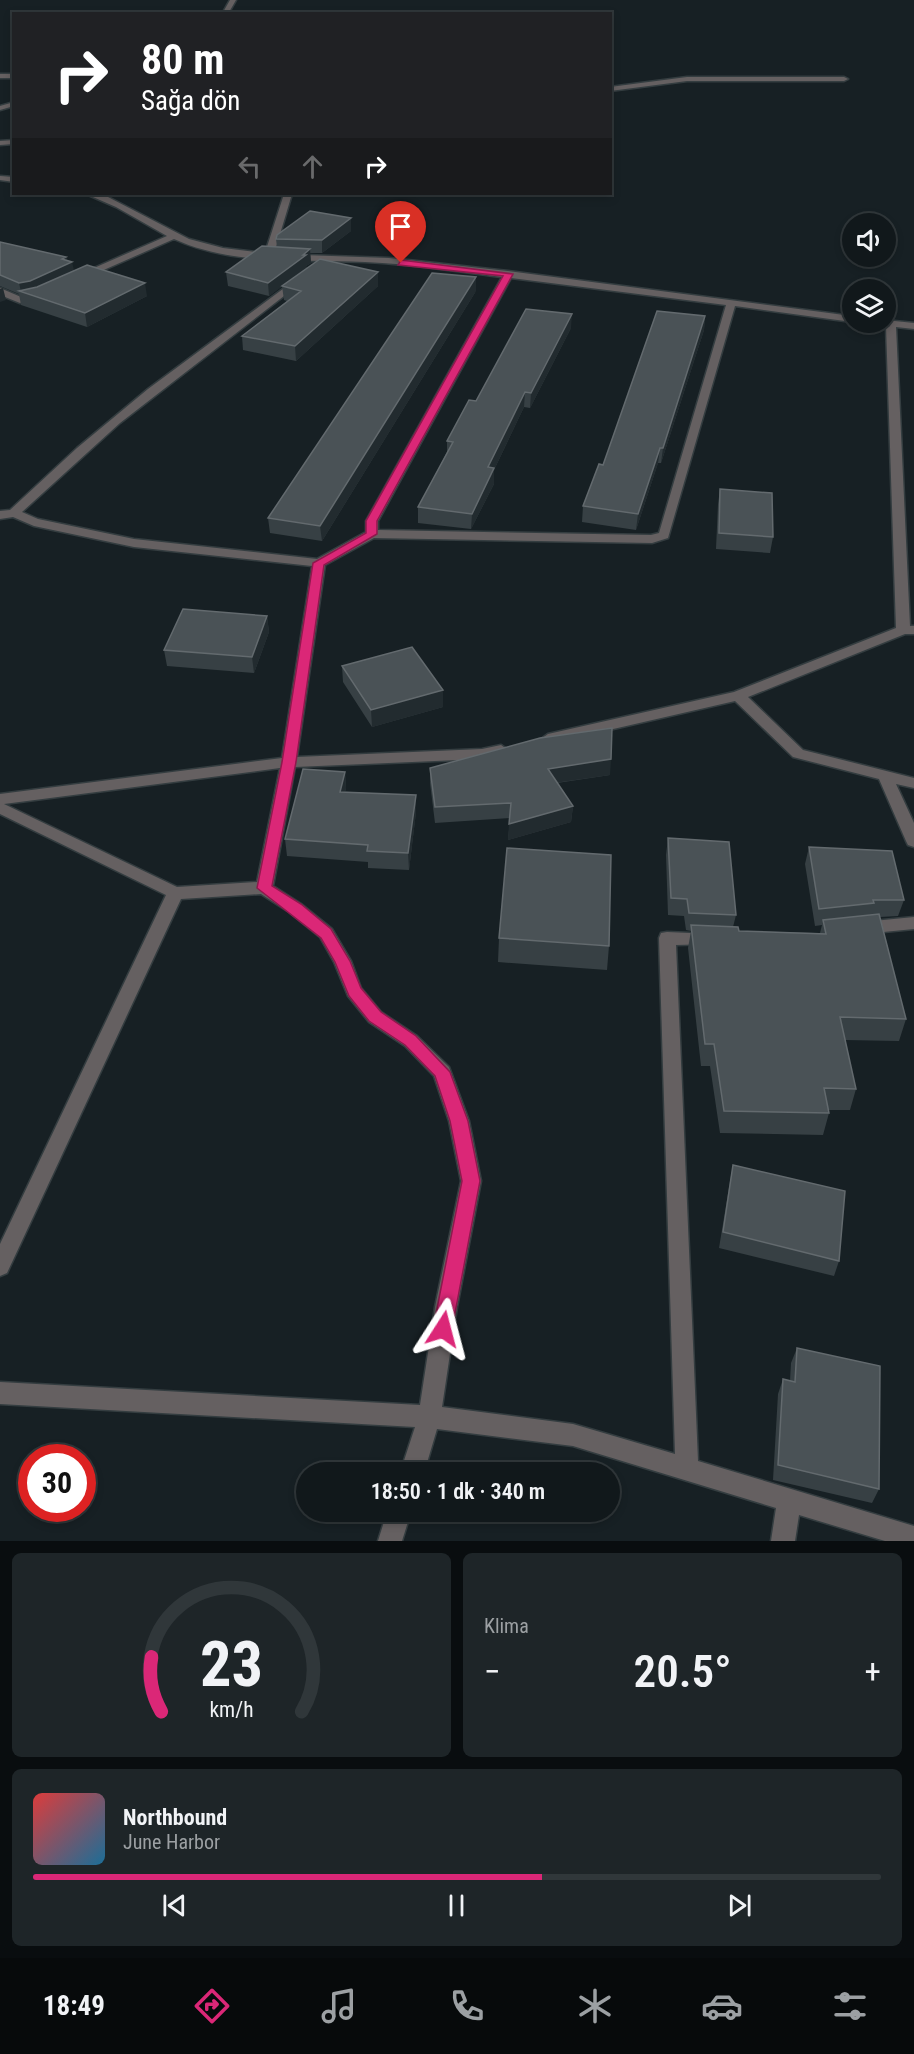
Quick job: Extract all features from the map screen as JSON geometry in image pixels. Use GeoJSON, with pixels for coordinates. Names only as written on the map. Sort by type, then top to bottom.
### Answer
{"type":"FeatureCollection","features":[{"type":"Feature","properties":{"kind":"street"},"geometry":{"type":"LineString","coordinates":[[612,89],[687,79],[844,79]]}},
{"type":"Feature","properties":{"kind":"street"},"geometry":{"type":"LineString","coordinates":[[94,195],[114,200],[199,246],[508,274],[842,318]]}},
{"type":"Feature","properties":{"kind":"street"},"geometry":{"type":"LineString","coordinates":[[268,254],[288,195]]}},
{"type":"Feature","properties":{"kind":"street"},"geometry":{"type":"LineString","coordinates":[[69,283],[177,236]]}},
{"type":"Feature","properties":{"kind":"street"},"geometry":{"type":"LineString","coordinates":[[14,513],[52,473],[224,335],[330,258]]}},
{"type":"Feature","properties":{"kind":"street"},"geometry":{"type":"LineString","coordinates":[[372,534],[372,521],[508,274]]}},
{"type":"Feature","properties":{"kind":"street"},"geometry":{"type":"LineString","coordinates":[[0,291],[20,300],[47,292]]}},
{"type":"Feature","properties":{"kind":"street"},"geometry":{"type":"LineString","coordinates":[[0,515],[14,513],[34,522],[134,543],[319,563],[372,534],[652,540],[664,535],[731,303]]}},
{"type":"Feature","properties":{"kind":"street"},"geometry":{"type":"LineString","coordinates":[[896,324],[914,326]]}},
{"type":"Feature","properties":{"kind":"street"},"geometry":{"type":"LineString","coordinates":[[0,799],[260,764],[482,754],[738,696],[908,630],[892,333]]}},
{"type":"Feature","properties":{"kind":"street"},"geometry":{"type":"LineString","coordinates":[[264,888],[289,762],[319,563]]}},
{"type":"Feature","properties":{"kind":"street"},"geometry":{"type":"LineString","coordinates":[[738,696],[798,754],[886,778],[914,783]]}},
{"type":"Feature","properties":{"kind":"street"},"geometry":{"type":"LineString","coordinates":[[886,778],[914,841]]}},
{"type":"Feature","properties":{"kind":"street"},"geometry":{"type":"LineString","coordinates":[[0,808],[175,892],[264,888],[295,908],[326,933],[342,961],[354,991],[375,1017],[411,1041],[442,1072],[459,1121],[471,1181],[446,1307],[429,1417],[415,1462]]}},
{"type":"Feature","properties":{"kind":"street"},"geometry":{"type":"LineString","coordinates":[[0,1266],[175,892]]}},
{"type":"Feature","properties":{"kind":"street"},"geometry":{"type":"LineString","coordinates":[[845,930],[914,923]]}},
{"type":"Feature","properties":{"kind":"street"},"geometry":{"type":"LineString","coordinates":[[687,1470],[667,938],[721,940]]}},
{"type":"Feature","properties":{"kind":"street"},"geometry":{"type":"LineString","coordinates":[[0,1393],[429,1417],[573,1435],[914,1538]]}},
{"type":"Feature","properties":{"kind":"street"},"geometry":{"type":"LineString","coordinates":[[783,1541],[789,1500]]}},
{"type":"Feature","properties":{"kind":"street"},"geometry":{"type":"LineString","coordinates":[[390,1541],[396,1522]]}},
{"type":"Feature","properties":{"kind":"building"},"geometry":{"type":"Polygon","coordinates":[[[310,211],[351,218],[322,240],[276,239],[277,235],[310,211]]]}},
{"type":"Feature","properties":{"kind":"building"},"geometry":{"type":"Polygon","coordinates":[[[0,242],[66,257],[62,259],[72,262],[30,281],[19,283],[0,275],[0,242]]]}},
{"type":"Feature","properties":{"kind":"building"},"geometry":{"type":"Polygon","coordinates":[[[262,246],[310,249],[303,255],[306,255],[268,283],[226,272],[262,246]]]}},
{"type":"Feature","properties":{"kind":"building"},"geometry":{"type":"Polygon","coordinates":[[[320,259],[378,272],[295,346],[242,336],[301,291],[282,286],[320,259]]]}},
{"type":"Feature","properties":{"kind":"building"},"geometry":{"type":"Polygon","coordinates":[[[87,265],[145,283],[85,313],[19,291],[37,287],[87,265]]]}},
{"type":"Feature","properties":{"kind":"building"},"geometry":{"type":"Polygon","coordinates":[[[432,273],[476,277],[320,526],[268,518],[432,273]]]}},
{"type":"Feature","properties":{"kind":"building"},"geometry":{"type":"Polygon","coordinates":[[[526,309],[572,314],[531,393],[525,392],[488,467],[494,468],[472,514],[418,507],[453,442],[447,441],[469,400],[476,401],[526,309]]]}},
{"type":"Feature","properties":{"kind":"building"},"geometry":{"type":"Polygon","coordinates":[[[657,311],[705,316],[663,448],[660,448],[638,514],[583,506],[599,464],[603,465],[657,311]]]}},
{"type":"Feature","properties":{"kind":"building"},"geometry":{"type":"Polygon","coordinates":[[[720,489],[772,493],[773,537],[719,533],[720,489]]]}},
{"type":"Feature","properties":{"kind":"building"},"geometry":{"type":"Polygon","coordinates":[[[183,609],[267,616],[252,657],[164,650],[183,609]]]}},
{"type":"Feature","properties":{"kind":"building"},"geometry":{"type":"Polygon","coordinates":[[[412,647],[443,690],[371,710],[342,666],[412,647]]]}},
{"type":"Feature","properties":{"kind":"building"},"geometry":{"type":"Polygon","coordinates":[[[612,728],[611,759],[548,769],[573,806],[509,824],[511,803],[435,807],[430,768],[540,738],[612,728]]]}},
{"type":"Feature","properties":{"kind":"building"},"geometry":{"type":"Polygon","coordinates":[[[303,769],[345,772],[340,792],[416,795],[408,853],[367,851],[368,845],[285,839],[303,769]]]}},
{"type":"Feature","properties":{"kind":"building"},"geometry":{"type":"Polygon","coordinates":[[[668,838],[729,842],[736,915],[689,913],[687,899],[671,898],[668,838]]]}},
{"type":"Feature","properties":{"kind":"building"},"geometry":{"type":"Polygon","coordinates":[[[809,847],[892,851],[904,900],[873,900],[874,903],[819,909],[809,847]]]}},
{"type":"Feature","properties":{"kind":"building"},"geometry":{"type":"Polygon","coordinates":[[[507,848],[611,855],[609,946],[499,938],[507,848]]]}},
{"type":"Feature","properties":{"kind":"building"},"geometry":{"type":"Polygon","coordinates":[[[879,914],[906,1019],[840,1017],[856,1089],[824,1088],[829,1113],[724,1111],[714,1044],[705,1044],[691,925],[738,927],[739,931],[826,934],[823,920],[879,914]]]}},
{"type":"Feature","properties":{"kind":"building"},"geometry":{"type":"Polygon","coordinates":[[[733,1165],[845,1191],[839,1261],[723,1232],[733,1165]]]}},
{"type":"Feature","properties":{"kind":"building"},"geometry":{"type":"Polygon","coordinates":[[[797,1348],[880,1366],[879,1489],[778,1465],[783,1379],[795,1382],[797,1348]]]}},
{"type":"Feature","properties":{"kind":"route"},"geometry":{"type":"LineString","coordinates":[[401,263],[508,274],[372,521],[372,534],[319,563],[289,762],[264,888],[295,908],[326,933],[342,961],[354,991],[375,1017],[411,1041],[442,1072],[459,1121],[471,1181],[443,1329]]}}]}
